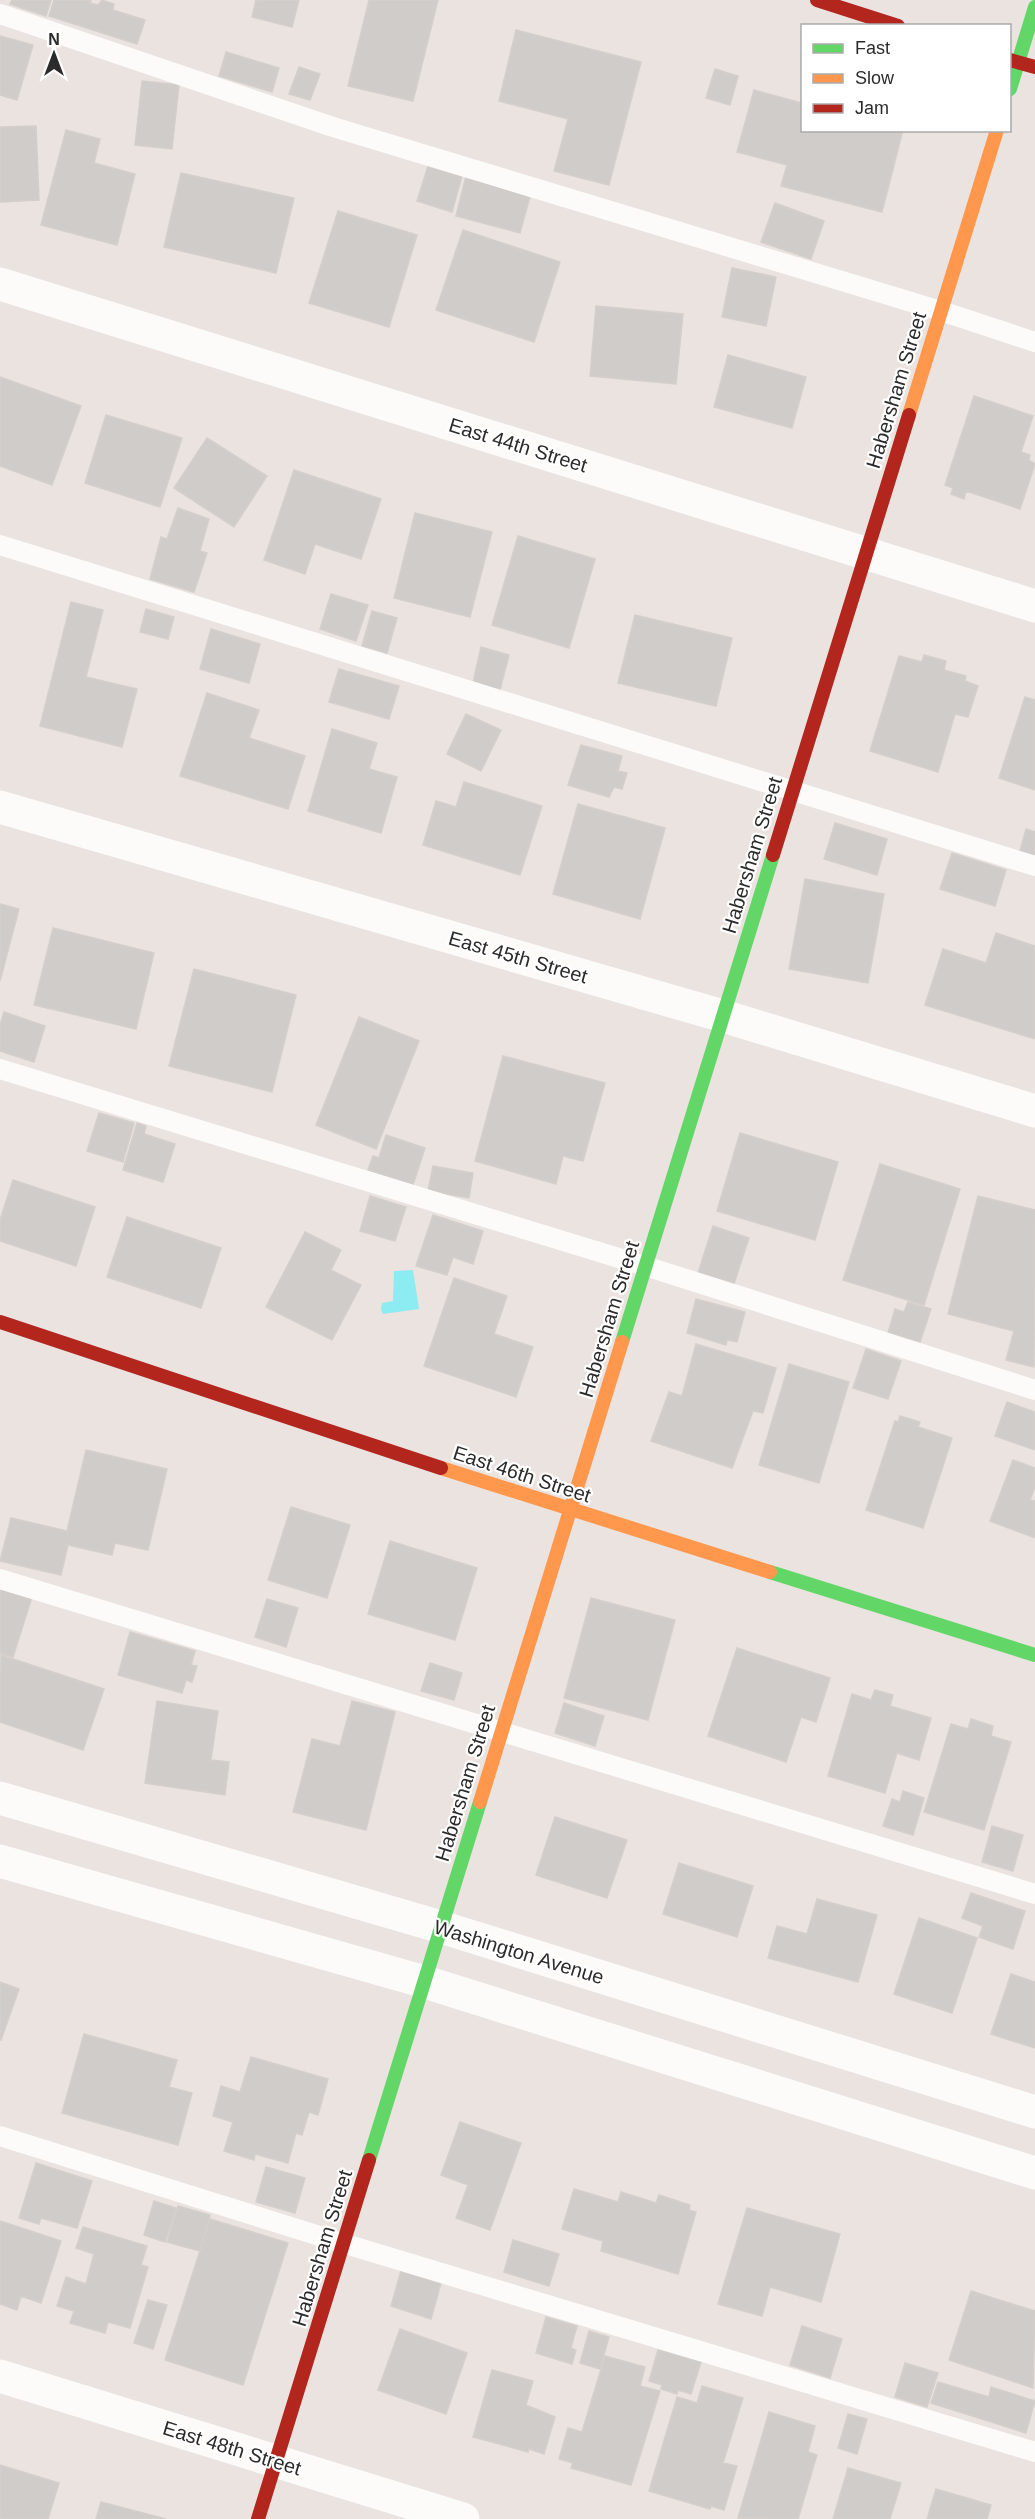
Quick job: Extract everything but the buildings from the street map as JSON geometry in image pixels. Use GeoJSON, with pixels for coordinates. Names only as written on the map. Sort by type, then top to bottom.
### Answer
{"type":"FeatureCollection","features":[{"type":"Feature","properties":{"kind":"street"},"geometry":{"type":"LineString","coordinates":[[817,0],[892,24]]}},
{"type":"Feature","properties":{"kind":"street"},"geometry":{"type":"LineString","coordinates":[[1011,82],[1014,61],[1035,7]]}},
{"type":"Feature","properties":{"kind":"street"},"geometry":{"type":"LineString","coordinates":[[1014,61],[1035,67]]}},
{"type":"Feature","properties":{"kind":"street","name":"Habersham Street"},"geometry":{"type":"LineString","coordinates":[[258,2519],[996,132]]}},
{"type":"Feature","properties":{"kind":"street","name":"East 44th Street"},"geometry":{"type":"LineString","coordinates":[[0,284],[1035,606]]}},
{"type":"Feature","properties":{"kind":"street","name":"East 45th Street"},"geometry":{"type":"LineString","coordinates":[[0,807],[723,1016],[1035,1111]]}},
{"type":"Feature","properties":{"kind":"street","name":"East 46th Street"},"geometry":{"type":"LineString","coordinates":[[0,1322],[570,1510],[1035,1655]]}},
{"type":"Feature","properties":{"kind":"street","name":"Washington Avenue"},"geometry":{"type":"LineString","coordinates":[[0,1798],[441,1927],[1035,2112]]}},
{"type":"Feature","properties":{"kind":"street"},"geometry":{"type":"LineString","coordinates":[[0,1861],[424,1982],[1035,2172]]}},
{"type":"Feature","properties":{"kind":"street","name":"East 48th Street"},"geometry":{"type":"LineString","coordinates":[[0,2376],[463,2519]]}},
{"type":"Feature","properties":{"kind":"lane"},"geometry":{"type":"LineString","coordinates":[[0,14],[333,127],[941,311],[1035,342]]}},
{"type":"Feature","properties":{"kind":"lane"},"geometry":{"type":"LineString","coordinates":[[0,545],[1035,866]]}},
{"type":"Feature","properties":{"kind":"lane"},"geometry":{"type":"LineString","coordinates":[[0,1069],[645,1266],[1035,1390]]}},
{"type":"Feature","properties":{"kind":"lane"},"geometry":{"type":"LineString","coordinates":[[0,1579],[1035,1894]]}},
{"type":"Feature","properties":{"kind":"lane"},"geometry":{"type":"LineString","coordinates":[[0,2136],[1035,2452]]}},
{"type":"Feature","properties":{"kind":"water"},"geometry":{"type":"Polygon","coordinates":[[[413,1270],[419,1309],[383,1314],[382,1303],[393,1301],[394,1271],[413,1270]]]}},
{"type":"Feature","properties":{"kind":"traffic: fast"},"geometry":{"type":"LineString","coordinates":[[1011,86],[1035,7]]}},
{"type":"Feature","properties":{"kind":"traffic: fast"},"geometry":{"type":"LineString","coordinates":[[622,1342],[773,855]]}},
{"type":"Feature","properties":{"kind":"traffic: fast"},"geometry":{"type":"LineString","coordinates":[[770,1572],[1035,1655]]}},
{"type":"Feature","properties":{"kind":"traffic: fast"},"geometry":{"type":"LineString","coordinates":[[369,2160],[480,1802]]}},
{"type":"Feature","properties":{"kind":"traffic: slow"},"geometry":{"type":"LineString","coordinates":[[909,415],[996,132]]}},
{"type":"Feature","properties":{"kind":"traffic: slow"},"geometry":{"type":"LineString","coordinates":[[480,1802],[622,1342]]}},
{"type":"Feature","properties":{"kind":"traffic: slow"},"geometry":{"type":"LineString","coordinates":[[441,1468],[770,1572]]}},
{"type":"Feature","properties":{"kind":"traffic: jam"},"geometry":{"type":"LineString","coordinates":[[817,0],[892,24]]}},
{"type":"Feature","properties":{"kind":"traffic: jam"},"geometry":{"type":"LineString","coordinates":[[1011,60],[1035,67]]}},
{"type":"Feature","properties":{"kind":"traffic: jam"},"geometry":{"type":"LineString","coordinates":[[773,855],[909,415]]}},
{"type":"Feature","properties":{"kind":"traffic: jam"},"geometry":{"type":"LineString","coordinates":[[0,1322],[441,1468]]}},
{"type":"Feature","properties":{"kind":"traffic: jam"},"geometry":{"type":"LineString","coordinates":[[258,2519],[369,2160]]}}]}
